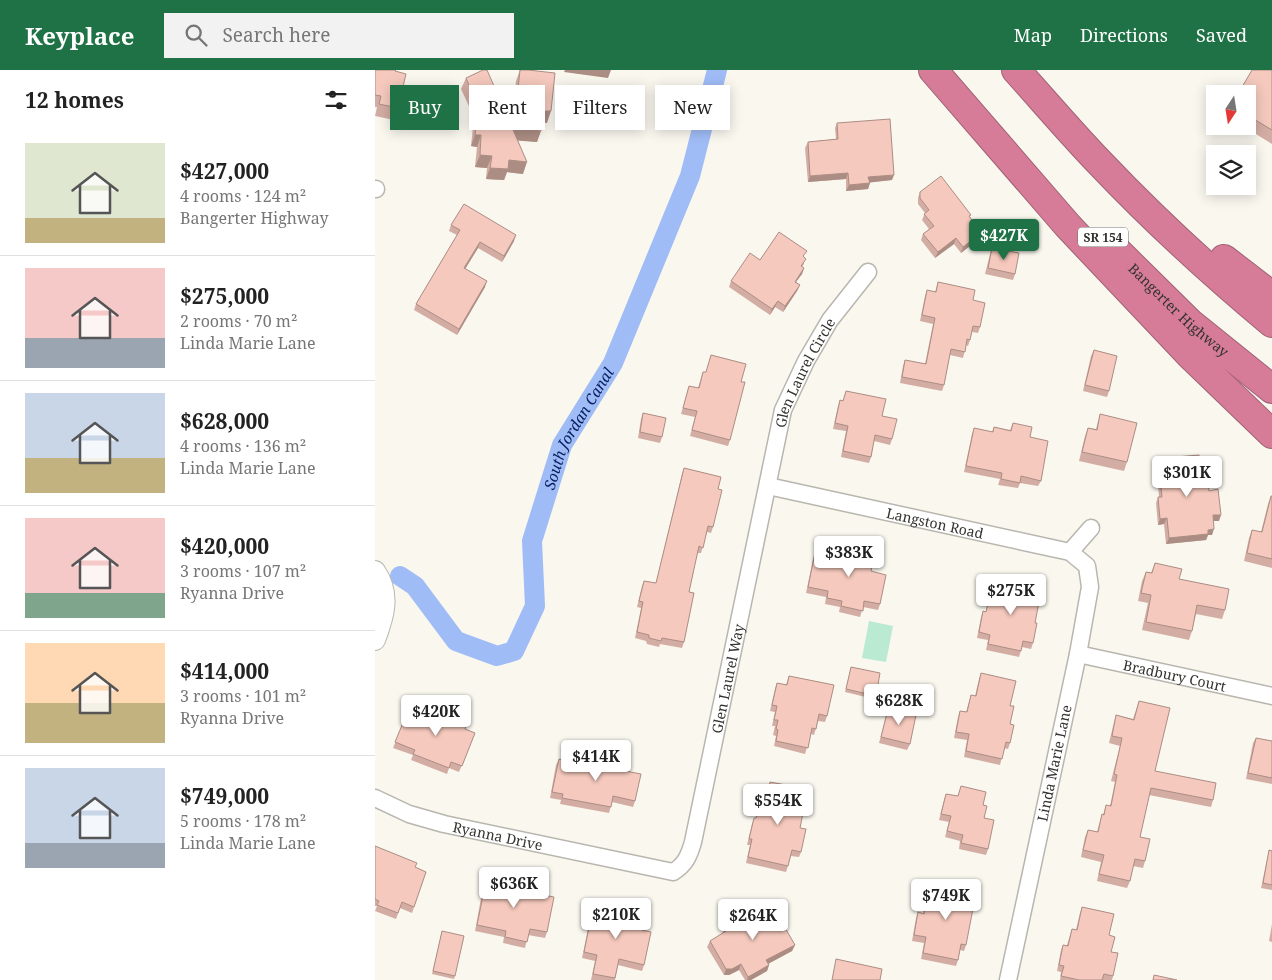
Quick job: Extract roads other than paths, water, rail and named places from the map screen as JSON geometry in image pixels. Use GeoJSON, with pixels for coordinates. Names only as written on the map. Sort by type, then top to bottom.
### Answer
{"type":"FeatureCollection","features":[{"type":"Feature","properties":{"kind":"highway"},"geometry":{"type":"LineString","coordinates":[[933,70],[1075,233],[1190,355],[1272,434]]}},
{"type":"Feature","properties":{"kind":"highway","name":"Bangerter Highway"},"geometry":{"type":"LineString","coordinates":[[949,70],[1062,196],[1190,324],[1272,389]]}},
{"type":"Feature","properties":{"kind":"highway"},"geometry":{"type":"LineString","coordinates":[[1016,70],[1100,163],[1165,228],[1272,323]]}},
{"type":"Feature","properties":{"kind":"highway"},"geometry":{"type":"LineString","coordinates":[[1100,163],[1272,296]]}},
{"type":"Feature","properties":{"kind":"street","name":"Glen Laurel Circle"},"geometry":{"type":"LineString","coordinates":[[768,486],[783,410],[806,360],[830,320],[869,272]]}},
{"type":"Feature","properties":{"kind":"street","name":"Langston Road"},"geometry":{"type":"LineString","coordinates":[[768,486],[1070,552]]}},
{"type":"Feature","properties":{"kind":"street","name":"Glen Laurel Way"},"geometry":{"type":"LineString","coordinates":[[681,867],[689,857],[693,842],[768,486]]}},
{"type":"Feature","properties":{"kind":"street"},"geometry":{"type":"LineString","coordinates":[[1070,552],[1091,528]]}},
{"type":"Feature","properties":{"kind":"street","name":"Linda Marie Lane"},"geometry":{"type":"LineString","coordinates":[[1008,980],[1078,654],[1090,587],[1087,566],[1070,552]]}},
{"type":"Feature","properties":{"kind":"street"},"geometry":{"type":"LineString","coordinates":[[375,571],[381,582],[385,599],[384,616],[375,640]]}},
{"type":"Feature","properties":{"kind":"street","name":"Bradbury Court"},"geometry":{"type":"LineString","coordinates":[[1078,654],[1272,696]]}},
{"type":"Feature","properties":{"kind":"street","name":"Ryanna Drive"},"geometry":{"type":"LineString","coordinates":[[375,798],[409,814],[444,824],[673,872],[681,867]]}},
{"type":"Feature","properties":{"kind":"waterway","name":"South Jordan Canal"},"geometry":{"type":"LineString","coordinates":[[400,576],[415,586],[456,641],[497,656],[514,651],[535,606],[532,541],[562,445],[613,363],[690,176],[717,70]]}}]}
